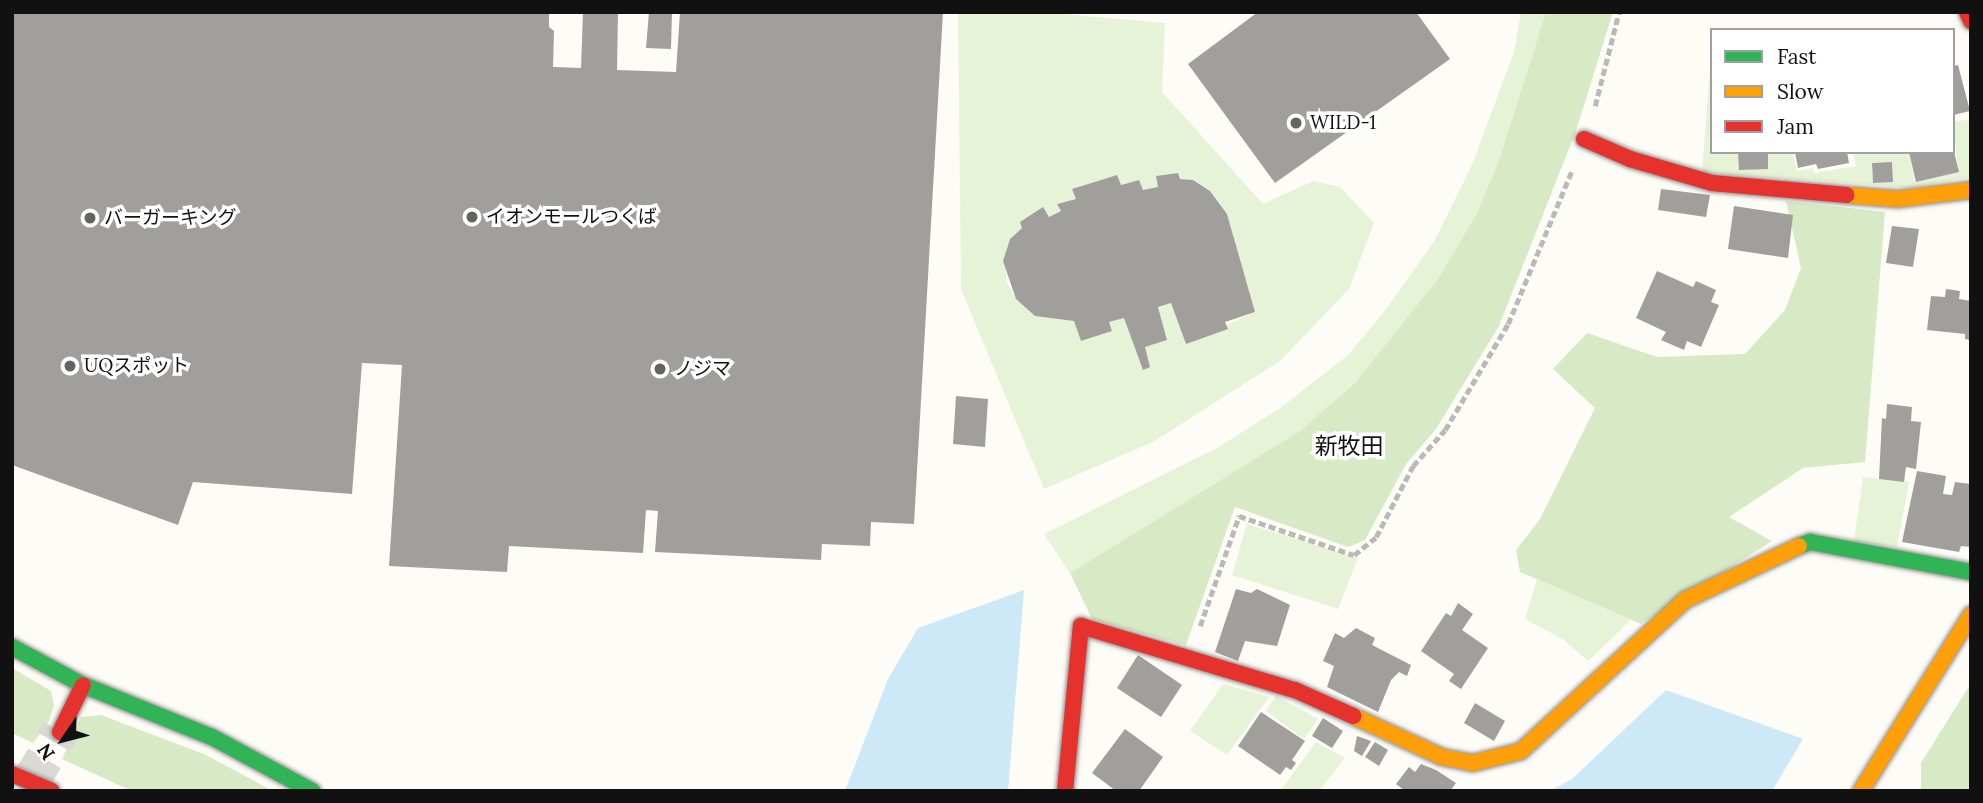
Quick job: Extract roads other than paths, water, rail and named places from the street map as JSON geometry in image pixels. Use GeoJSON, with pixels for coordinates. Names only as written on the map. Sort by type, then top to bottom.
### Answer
{"type":"FeatureCollection","features":[{"type":"Feature","properties":{"kind":"main road"},"geometry":{"type":"LineString","coordinates":[[1968,12],[1971,20]]}},
{"type":"Feature","properties":{"kind":"main road"},"geometry":{"type":"LineString","coordinates":[[1584,139],[1630,159],[1712,183],[1898,199],[1971,190]]}},
{"type":"Feature","properties":{"kind":"main road"},"geometry":{"type":"LineString","coordinates":[[1065,791],[1080,626],[1295,690],[1442,757],[1473,763],[1521,751],[1605,668],[1685,600],[1774,556],[1810,542],[1930,561],[1971,572]]}},
{"type":"Feature","properties":{"kind":"main road"},"geometry":{"type":"LineString","coordinates":[[1861,791],[1971,615]]}},
{"type":"Feature","properties":{"kind":"main road"},"geometry":{"type":"LineString","coordinates":[[12,646],[83,685],[212,737],[312,791]]}},
{"type":"Feature","properties":{"kind":"main road"},"geometry":{"type":"LineString","coordinates":[[60,732],[83,685]]}},
{"type":"Feature","properties":{"kind":"main road"},"geometry":{"type":"LineString","coordinates":[[12,774],[52,791]]}},
{"type":"Feature","properties":{"kind":"water"},"geometry":{"type":"Polygon","coordinates":[[[1024,590],[1008,791],[845,791],[888,679],[918,628],[1024,590]]]}},
{"type":"Feature","properties":{"kind":"water"},"geometry":{"type":"Polygon","coordinates":[[[1666,690],[1803,739],[1772,791],[1550,791],[1572,779],[1666,690]]]}},
{"type":"Feature","properties":{"kind":"tunnel"},"geometry":{"type":"LineString","coordinates":[[25,791],[60,732]]}},
{"type":"Feature","properties":{"kind":"place","name":"WILD-1"},"geometry":{"type":"Point","coordinates":[1296,123]}},
{"type":"Feature","properties":{"kind":"place","name":"イオンモールつくば"},"geometry":{"type":"Point","coordinates":[472,217]}},
{"type":"Feature","properties":{"kind":"place","name":"バーガーキング"},"geometry":{"type":"Point","coordinates":[90,218]}},
{"type":"Feature","properties":{"kind":"place","name":"UQスポット"},"geometry":{"type":"Point","coordinates":[70,366]}},
{"type":"Feature","properties":{"kind":"place","name":"ノジマ"},"geometry":{"type":"Point","coordinates":[660,369]}},
{"type":"Feature","properties":{"kind":"district","name":"新牧田"},"geometry":{"type":"Point","coordinates":[1349,446]}}]}
